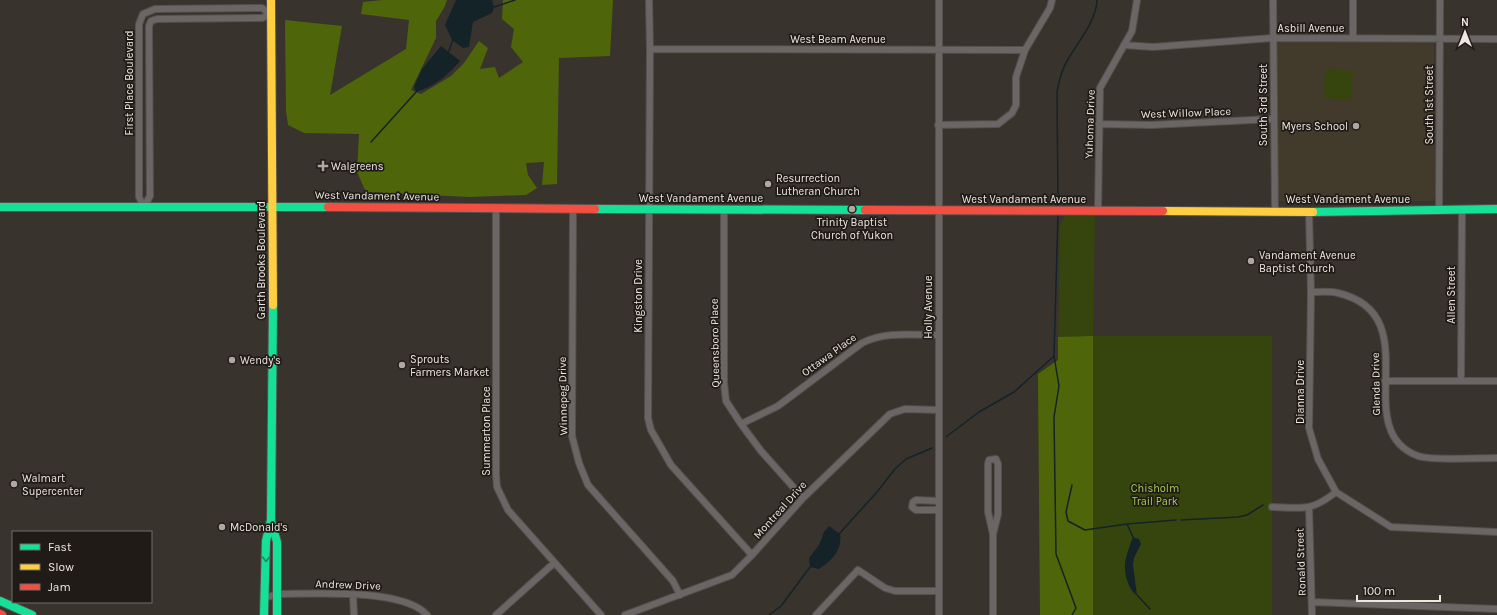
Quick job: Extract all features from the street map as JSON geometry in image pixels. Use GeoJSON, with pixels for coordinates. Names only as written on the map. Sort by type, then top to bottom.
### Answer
{"type":"FeatureCollection","features":[{"type":"Feature","properties":{"kind":"main road","name":"Garth Brooks Boulevard"},"geometry":{"type":"LineString","coordinates":[[264,615],[266,541],[271,520],[273,206],[271,0]]}},
{"type":"Feature","properties":{"kind":"main road","name":"West Vandament Avenue"},"geometry":{"type":"LineString","coordinates":[[0,207],[273,206],[496,209],[649,208],[724,210],[1275,210],[1309,212],[1497,209]]}},
{"type":"Feature","properties":{"kind":"main road","name":"Garth Brooks Boulevard"},"geometry":{"type":"LineString","coordinates":[[271,520],[277,542],[277,615]]}},
{"type":"Feature","properties":{"kind":"main road"},"geometry":{"type":"LineString","coordinates":[[0,601],[32,615]]}},
{"type":"Feature","properties":{"kind":"street","name":"Kingston Drive"},"geometry":{"type":"LineString","coordinates":[[649,0],[648,418],[651,430],[670,465],[752,555]]}},
{"type":"Feature","properties":{"kind":"street","name":"Holly Avenue"},"geometry":{"type":"LineString","coordinates":[[939,0],[939,615]]}},
{"type":"Feature","properties":{"kind":"street"},"geometry":{"type":"LineString","coordinates":[[938,125],[998,124],[1012,113],[1016,104],[1016,77],[1025,50],[1050,8],[1052,0]]}},
{"type":"Feature","properties":{"kind":"street","name":"Yuhoma Drive"},"geometry":{"type":"LineString","coordinates":[[1098,210],[1100,88],[1132,31],[1137,0]]}},
{"type":"Feature","properties":{"kind":"street","name":"South 3rd Street"},"geometry":{"type":"LineString","coordinates":[[1273,0],[1275,210]]}},
{"type":"Feature","properties":{"kind":"street"},"geometry":{"type":"LineString","coordinates":[[1352,38],[1353,0]]}},
{"type":"Feature","properties":{"kind":"street","name":"South 1st Street"},"geometry":{"type":"LineString","coordinates":[[1439,210],[1440,0]]}},
{"type":"Feature","properties":{"kind":"street"},"geometry":{"type":"LineString","coordinates":[[181,8],[181,19]]}},
{"type":"Feature","properties":{"kind":"street"},"geometry":{"type":"LineString","coordinates":[[240,8],[240,18]]}},
{"type":"Feature","properties":{"kind":"street","name":"First Place Boulevard"},"geometry":{"type":"LineString","coordinates":[[144,207],[139,197],[139,24],[143,14],[155,9],[262,8],[271,14]]}},
{"type":"Feature","properties":{"kind":"street","name":"First Place Boulevard"},"geometry":{"type":"LineString","coordinates":[[144,207],[150,196],[149,26],[151,22],[157,19],[262,18],[271,14]]}},
{"type":"Feature","properties":{"kind":"street","name":"Asbill Avenue"},"geometry":{"type":"LineString","coordinates":[[1124,45],[1152,47],[1273,38],[1497,39]]}},
{"type":"Feature","properties":{"kind":"street","name":"West Beam Avenue"},"geometry":{"type":"LineString","coordinates":[[650,49],[1025,50]]}},
{"type":"Feature","properties":{"kind":"street"},"geometry":{"type":"LineString","coordinates":[[139,102],[150,102]]}},
{"type":"Feature","properties":{"kind":"street","name":"West Willow Place"},"geometry":{"type":"LineString","coordinates":[[1099,124],[1151,125],[1273,119]]}},
{"type":"Feature","properties":{"kind":"street"},"geometry":{"type":"LineString","coordinates":[[139,153],[150,153]]}},
{"type":"Feature","properties":{"kind":"street","name":"Summerton Place"},"geometry":{"type":"LineString","coordinates":[[496,209],[497,487],[508,510],[601,615]]}},
{"type":"Feature","properties":{"kind":"street","name":"Winnepeg Drive"},"geometry":{"type":"LineString","coordinates":[[573,209],[572,436],[579,464],[588,485],[673,581],[680,595]]}},
{"type":"Feature","properties":{"kind":"street","name":"Queensboro Place"},"geometry":{"type":"LineString","coordinates":[[724,210],[724,383],[726,401],[761,451],[803,498]]}},
{"type":"Feature","properties":{"kind":"street","name":"Allen Street"},"geometry":{"type":"LineString","coordinates":[[1461,381],[1462,210]]}},
{"type":"Feature","properties":{"kind":"street","name":"Dianna Drive"},"geometry":{"type":"LineString","coordinates":[[1309,212],[1311,292],[1309,428],[1318,459],[1336,492],[1391,527],[1497,532]]}},
{"type":"Feature","properties":{"kind":"street","name":"Glenda Drive"},"geometry":{"type":"LineString","coordinates":[[1311,292],[1337,293],[1357,299],[1370,310],[1380,323],[1385,338],[1387,422],[1397,443],[1418,456],[1497,458]]}},
{"type":"Feature","properties":{"kind":"street","name":"Ottawa Place"},"geometry":{"type":"LineString","coordinates":[[741,424],[778,406],[871,338],[881,335],[938,336]]}},
{"type":"Feature","properties":{"kind":"street"},"geometry":{"type":"LineString","coordinates":[[1385,381],[1497,381]]}},
{"type":"Feature","properties":{"kind":"street","name":"Montreal Drive"},"geometry":{"type":"LineString","coordinates":[[625,615],[640,612],[732,575],[803,498],[890,414],[905,409],[939,410]]}},
{"type":"Feature","properties":{"kind":"street"},"geometry":{"type":"LineString","coordinates":[[993,534],[998,514],[998,464],[996,459],[993,458],[989,460],[988,471],[988,512],[993,534],[993,615]]}},
{"type":"Feature","properties":{"kind":"street"},"geometry":{"type":"LineString","coordinates":[[1272,507],[1309,508],[1322,504],[1336,492]]}},
{"type":"Feature","properties":{"kind":"street"},"geometry":{"type":"LineString","coordinates":[[939,500],[916,500],[913,502],[912,507],[916,510],[940,510]]}},
{"type":"Feature","properties":{"kind":"street","name":"Ronald Street"},"geometry":{"type":"LineString","coordinates":[[1309,508],[1312,615]]}},
{"type":"Feature","properties":{"kind":"street"},"geometry":{"type":"LineString","coordinates":[[496,615],[554,563]]}},
{"type":"Feature","properties":{"kind":"street"},"geometry":{"type":"LineString","coordinates":[[816,615],[858,570],[890,590],[939,591]]}},
{"type":"Feature","properties":{"kind":"street","name":"Andrew Drive"},"geometry":{"type":"LineString","coordinates":[[264,598],[277,594],[389,597],[422,609],[427,615]]}},
{"type":"Feature","properties":{"kind":"street"},"geometry":{"type":"LineString","coordinates":[[354,595],[354,615]]}},
{"type":"Feature","properties":{"kind":"street"},"geometry":{"type":"LineString","coordinates":[[1312,602],[1497,609]]}},
{"type":"Feature","properties":{"kind":"shaded area"},"geometry":{"type":"Polygon","coordinates":[[[456,0],[492,0],[494,7],[492,13],[473,22],[469,47],[463,48],[452,40],[445,25],[456,0]]]}},
{"type":"Feature","properties":{"kind":"shaded area","name":"Myers School"},"geometry":{"type":"Polygon","coordinates":[[[1281,41],[1434,43],[1435,196],[1433,201],[1279,201],[1276,47],[1281,41]]]}},
{"type":"Feature","properties":{"kind":"shaded area"},"geometry":{"type":"Polygon","coordinates":[[[441,46],[460,61],[440,80],[423,90],[416,92],[414,87],[422,69],[441,46]]]}},
{"type":"Feature","properties":{"kind":"shaded area"},"geometry":{"type":"Polygon","coordinates":[[[829,526],[840,534],[840,545],[838,550],[832,559],[819,569],[810,567],[809,558],[819,545],[824,532],[829,526]]]}},
{"type":"Feature","properties":{"kind":"shaded area"},"geometry":{"type":"Polygon","coordinates":[[[1133,537],[1139,539],[1141,544],[1134,558],[1133,565],[1137,595],[1129,586],[1125,568],[1125,561],[1133,537]]]}},
{"type":"Feature","properties":{"kind":"green space"},"geometry":{"type":"Polygon","coordinates":[[[383,0],[447,0],[436,21],[436,38],[411,90],[421,94],[451,76],[464,63],[479,41],[488,48],[480,69],[495,67],[499,78],[523,62],[511,47],[514,29],[502,19],[503,0],[613,0],[610,56],[559,58],[557,184],[542,185],[544,162],[526,163],[528,175],[537,188],[526,195],[470,197],[366,192],[357,172],[359,134],[304,133],[288,125],[286,111],[285,20],[342,26],[330,95],[406,49],[409,20],[361,14],[363,2],[383,0]]]}},
{"type":"Feature","properties":{"kind":"green space"},"geometry":{"type":"Polygon","coordinates":[[[1325,69],[1353,71],[1351,100],[1324,98],[1325,69]]]}},
{"type":"Feature","properties":{"kind":"green space","name":"Chisholm Trail Park"},"geometry":{"type":"Polygon","coordinates":[[[1095,215],[1093,336],[1272,336],[1272,615],[1040,615],[1038,374],[1058,360],[1060,225],[1065,216],[1095,215]]]}},
{"type":"Feature","properties":{"kind":"green space"},"geometry":{"type":"Polygon","coordinates":[[[1093,336],[1093,615],[1040,615],[1038,374],[1058,360],[1058,337],[1093,336]]]}},
{"type":"Feature","properties":{"kind":"waterway"},"geometry":{"type":"LineString","coordinates":[[494,7],[515,0]]}},
{"type":"Feature","properties":{"kind":"waterway"},"geometry":{"type":"LineString","coordinates":[[1058,208],[1057,92],[1061,75],[1066,63],[1082,38],[1094,15],[1097,0]]}},
{"type":"Feature","properties":{"kind":"waterway"},"geometry":{"type":"LineString","coordinates":[[448,53],[453,40]]}},
{"type":"Feature","properties":{"kind":"waterway"},"geometry":{"type":"LineString","coordinates":[[371,142],[417,91]]}},
{"type":"Feature","properties":{"kind":"waterway"},"geometry":{"type":"LineString","coordinates":[[1058,214],[1054,356],[1059,386],[1054,417],[1056,554],[1076,608],[1072,615]]}},
{"type":"Feature","properties":{"kind":"waterway"},"geometry":{"type":"LineString","coordinates":[[946,437],[979,412],[1014,392],[1053,357]]}},
{"type":"Feature","properties":{"kind":"waterway"},"geometry":{"type":"LineString","coordinates":[[839,534],[877,492],[895,469],[906,459],[932,448]]}},
{"type":"Feature","properties":{"kind":"waterway"},"geometry":{"type":"LineString","coordinates":[[1072,485],[1066,512],[1068,521],[1085,530],[1127,524],[1176,520]]}},
{"type":"Feature","properties":{"kind":"waterway"},"geometry":{"type":"LineString","coordinates":[[1181,520],[1238,517],[1247,515],[1263,505]]}},
{"type":"Feature","properties":{"kind":"waterway"},"geometry":{"type":"LineString","coordinates":[[1127,524],[1133,537]]}},
{"type":"Feature","properties":{"kind":"waterway"},"geometry":{"type":"LineString","coordinates":[[769,615],[781,606],[810,567]]}},
{"type":"Feature","properties":{"kind":"waterway"},"geometry":{"type":"LineString","coordinates":[[1137,595],[1150,609]]}},
{"type":"Feature","properties":{"kind":"traffic: fast"},"geometry":{"type":"LineString","coordinates":[[0,207],[328,207]]}},
{"type":"Feature","properties":{"kind":"traffic: fast"},"geometry":{"type":"LineString","coordinates":[[595,209],[865,210]]}},
{"type":"Feature","properties":{"kind":"traffic: fast"},"geometry":{"type":"LineString","coordinates":[[1313,212],[1497,209]]}},
{"type":"Feature","properties":{"kind":"traffic: fast"},"geometry":{"type":"LineString","coordinates":[[264,615],[266,541],[271,520],[273,305]]}},
{"type":"Feature","properties":{"kind":"traffic: fast"},"geometry":{"type":"LineString","coordinates":[[271,521],[277,542],[277,615]]}},
{"type":"Feature","properties":{"kind":"traffic: fast"},"geometry":{"type":"LineString","coordinates":[[0,601],[32,615]]}},
{"type":"Feature","properties":{"kind":"traffic: slow"},"geometry":{"type":"LineString","coordinates":[[271,0],[273,305]]}},
{"type":"Feature","properties":{"kind":"traffic: slow"},"geometry":{"type":"LineString","coordinates":[[1163,211],[1313,212]]}},
{"type":"Feature","properties":{"kind":"traffic: jam"},"geometry":{"type":"LineString","coordinates":[[328,207],[595,209]]}},
{"type":"Feature","properties":{"kind":"traffic: jam"},"geometry":{"type":"LineString","coordinates":[[865,210],[1163,211]]}},
{"type":"Feature","properties":{"kind":"place","name":"Myers School"},"geometry":{"type":"Point","coordinates":[1356,126]}},
{"type":"Feature","properties":{"kind":"place","name":"Walgreens"},"geometry":{"type":"Point","coordinates":[323,166]}},
{"type":"Feature","properties":{"kind":"place","name":"Resurrection Lutheran Church"},"geometry":{"type":"Point","coordinates":[768,184]}},
{"type":"Feature","properties":{"kind":"place","name":"Trinity Baptist Church of Yukon"},"geometry":{"type":"Point","coordinates":[852,209]}},
{"type":"Feature","properties":{"kind":"place","name":"Vandament Avenue Baptist Church"},"geometry":{"type":"Point","coordinates":[1251,261]}},
{"type":"Feature","properties":{"kind":"place","name":"Wendy's"},"geometry":{"type":"Point","coordinates":[232,360]}},
{"type":"Feature","properties":{"kind":"place","name":"Sprouts Farmers Market"},"geometry":{"type":"Point","coordinates":[402,365]}},
{"type":"Feature","properties":{"kind":"place","name":"Walmart Supercenter"},"geometry":{"type":"Point","coordinates":[14,484]}},
{"type":"Feature","properties":{"kind":"place","name":"McDonald's"},"geometry":{"type":"Point","coordinates":[222,527]}}]}
